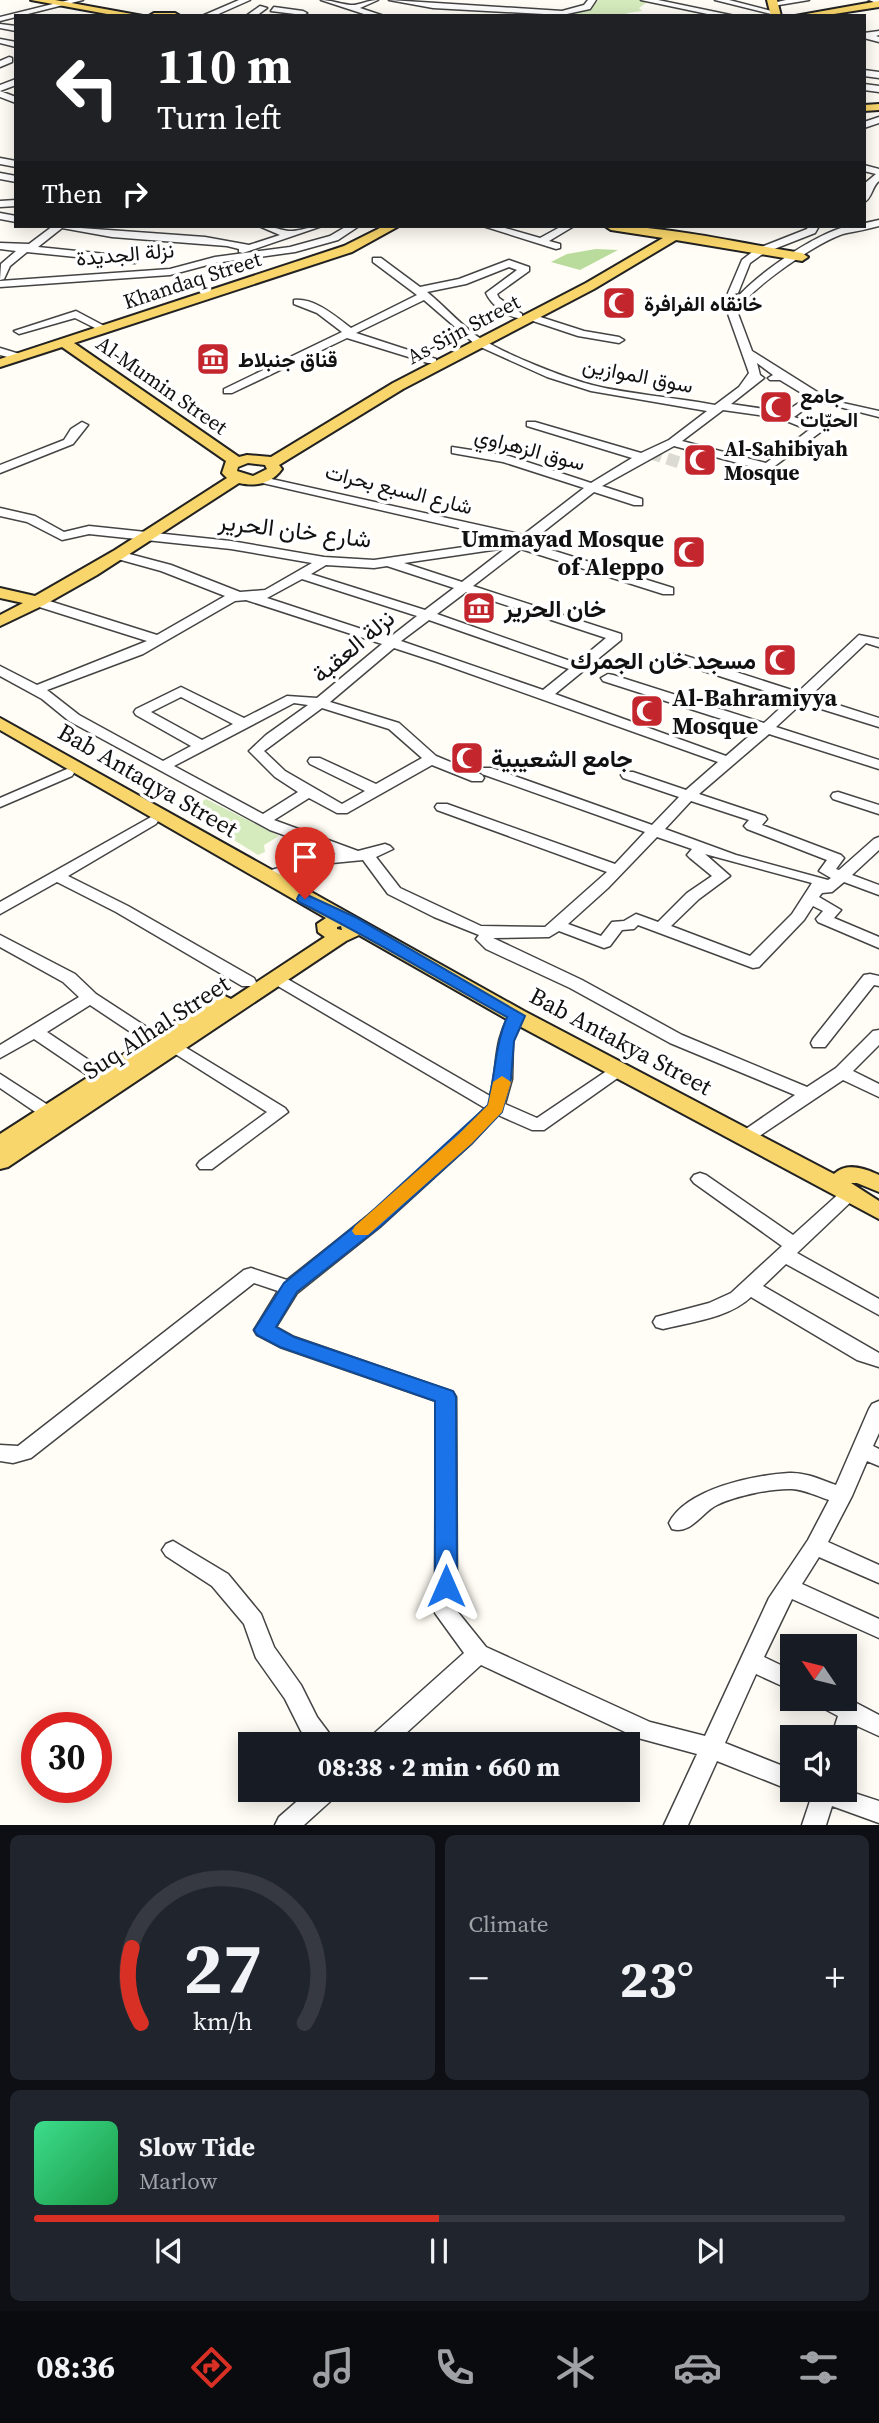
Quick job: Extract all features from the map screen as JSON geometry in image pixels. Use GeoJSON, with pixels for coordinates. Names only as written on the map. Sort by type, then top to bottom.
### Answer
{"type":"FeatureCollection","features":[{"type":"Feature","properties":{"kind":"main road"},"geometry":{"type":"LineString","coordinates":[[36,0],[125,14]]}},
{"type":"Feature","properties":{"kind":"main road"},"geometry":{"type":"LineString","coordinates":[[813,14],[879,4]]}},
{"type":"Feature","properties":{"kind":"main road"},"geometry":{"type":"LineString","coordinates":[[824,14],[879,4]]}},
{"type":"Feature","properties":{"kind":"main road","name":"Khandaq Street"},"geometry":{"type":"LineString","coordinates":[[0,363],[348,248],[389,228]]}},
{"type":"Feature","properties":{"kind":"main road"},"geometry":{"type":"LineString","coordinates":[[623,228],[793,256]]}},
{"type":"Feature","properties":{"kind":"main road","name":"As-Sijn Street"},"geometry":{"type":"LineString","coordinates":[[268,468],[398,386],[524,316],[590,286],[667,236]]}},
{"type":"Feature","properties":{"kind":"main road","name":"As-Sijn Street"},"geometry":{"type":"LineString","coordinates":[[268,468],[432,361],[477,341]]}},
{"type":"Feature","properties":{"kind":"main road","name":"Al-Mumin Street"},"geometry":{"type":"LineString","coordinates":[[64,342],[236,461]]}},
{"type":"Feature","properties":{"kind":"main road"},"geometry":{"type":"LineString","coordinates":[[237,478],[228,470],[236,461],[268,468]]}},
{"type":"Feature","properties":{"kind":"main road"},"geometry":{"type":"LineString","coordinates":[[0,621],[38,602],[148,537],[237,478],[268,468]]}},
{"type":"Feature","properties":{"kind":"main road"},"geometry":{"type":"LineString","coordinates":[[0,593],[38,602]]}},
{"type":"Feature","properties":{"kind":"main road"},"geometry":{"type":"LineString","coordinates":[[0,615],[21,602],[19,596]]}},
{"type":"Feature","properties":{"kind":"main road","name":"Bab Antaqya Street"},"geometry":{"type":"LineString","coordinates":[[0,723],[266,876],[337,925]]}},
{"type":"Feature","properties":{"kind":"main road","name":"Bab Antaqya Street"},"geometry":{"type":"LineString","coordinates":[[0,735],[337,925]]}},
{"type":"Feature","properties":{"kind":"main road","name":"Bab Antakya Street"},"geometry":{"type":"LineString","coordinates":[[337,925],[377,939],[845,1190],[879,1211]]}},
{"type":"Feature","properties":{"kind":"main road","name":"Suq Alhal Street"},"geometry":{"type":"LineString","coordinates":[[0,1162],[102,1077],[166,1044],[248,982],[337,925]]}},
{"type":"Feature","properties":{"kind":"main road","name":"Suq Alhal Street"},"geometry":{"type":"LineString","coordinates":[[0,1144],[55,1117],[166,1044],[277,978],[337,925]]}},
{"type":"Feature","properties":{"kind":"main road"},"geometry":{"type":"LineString","coordinates":[[845,1190],[841,1179],[849,1174],[860,1175],[879,1184]]}},
{"type":"Feature","properties":{"kind":"street"},"geometry":{"type":"LineString","coordinates":[[26,14],[79,0]]}},
{"type":"Feature","properties":{"kind":"street"},"geometry":{"type":"LineString","coordinates":[[209,14],[226,3],[246,0]]}},
{"type":"Feature","properties":{"kind":"street"},"geometry":{"type":"LineString","coordinates":[[325,0],[373,14]]}},
{"type":"Feature","properties":{"kind":"street"},"geometry":{"type":"LineString","coordinates":[[352,8],[374,0]]}},
{"type":"Feature","properties":{"kind":"street"},"geometry":{"type":"LineString","coordinates":[[393,0],[477,14]]}},
{"type":"Feature","properties":{"kind":"street"},"geometry":{"type":"LineString","coordinates":[[556,14],[586,7],[592,0]]}},
{"type":"Feature","properties":{"kind":"street"},"geometry":{"type":"LineString","coordinates":[[645,0],[700,13]]}},
{"type":"Feature","properties":{"kind":"street"},"geometry":{"type":"LineString","coordinates":[[645,0],[658,14]]}},
{"type":"Feature","properties":{"kind":"street"},"geometry":{"type":"LineString","coordinates":[[719,0],[774,8],[805,0]]}},
{"type":"Feature","properties":{"kind":"street"},"geometry":{"type":"LineString","coordinates":[[873,0],[879,4]]}},
{"type":"Feature","properties":{"kind":"street"},"geometry":{"type":"LineString","coordinates":[[253,14],[263,8]]}},
{"type":"Feature","properties":{"kind":"street"},"geometry":{"type":"LineString","coordinates":[[274,9],[304,13]]}},
{"type":"Feature","properties":{"kind":"street"},"geometry":{"type":"LineString","coordinates":[[866,194],[871,182],[879,174]]}},
{"type":"Feature","properties":{"kind":"street"},"geometry":{"type":"LineString","coordinates":[[0,277],[6,264],[56,228]]}},
{"type":"Feature","properties":{"kind":"street"},"geometry":{"type":"LineString","coordinates":[[78,228],[112,234],[212,240],[250,248]]}},
{"type":"Feature","properties":{"kind":"street"},"geometry":{"type":"LineString","coordinates":[[270,228],[288,234]]}},
{"type":"Feature","properties":{"kind":"street"},"geometry":{"type":"LineString","coordinates":[[222,259],[310,228]]}},
{"type":"Feature","properties":{"kind":"street","name":"نزلة الجديدة"},"geometry":{"type":"LineString","coordinates":[[0,284],[170,272],[222,259],[291,250],[334,238],[351,228]]}},
{"type":"Feature","properties":{"kind":"street"},"geometry":{"type":"LineString","coordinates":[[495,228],[556,246]]}},
{"type":"Feature","properties":{"kind":"street"},"geometry":{"type":"LineString","coordinates":[[542,242],[566,228]]}},
{"type":"Feature","properties":{"kind":"street"},"geometry":{"type":"LineString","coordinates":[[733,293],[746,262],[762,251],[813,228]]}},
{"type":"Feature","properties":{"kind":"street"},"geometry":{"type":"LineString","coordinates":[[531,424],[647,454],[673,442],[760,373],[737,315],[739,305],[749,291],[793,256],[860,228]]}},
{"type":"Feature","properties":{"kind":"street"},"geometry":{"type":"LineString","coordinates":[[756,378],[733,307],[745,290],[836,230]]}},
{"type":"Feature","properties":{"kind":"street"},"geometry":{"type":"LineString","coordinates":[[85,258],[112,234]]}},
{"type":"Feature","properties":{"kind":"street"},"geometry":{"type":"LineString","coordinates":[[0,246],[29,247],[85,258],[135,260]]}},
{"type":"Feature","properties":{"kind":"street","name":"سوق الموازين"},"geometry":{"type":"LineString","coordinates":[[377,260],[477,341],[551,374],[591,388],[787,416],[785,418],[818,429],[768,467],[673,442]]}},
{"type":"Feature","properties":{"kind":"street"},"geometry":{"type":"LineString","coordinates":[[229,391],[349,333],[421,294],[462,282],[509,263],[526,269],[491,293],[494,300],[524,316],[582,334],[619,340]]}},
{"type":"Feature","properties":{"kind":"street"},"geometry":{"type":"LineString","coordinates":[[462,282],[473,287],[496,289]]}},
{"type":"Feature","properties":{"kind":"street"},"geometry":{"type":"LineString","coordinates":[[299,302],[321,311],[349,329],[349,333]]}},
{"type":"Feature","properties":{"kind":"street"},"geometry":{"type":"LineString","coordinates":[[19,331],[76,314],[104,329]]}},
{"type":"Feature","properties":{"kind":"street"},"geometry":{"type":"LineString","coordinates":[[349,333],[432,361]]}},
{"type":"Feature","properties":{"kind":"street"},"geometry":{"type":"LineString","coordinates":[[0,351],[19,356]]}},
{"type":"Feature","properties":{"kind":"street"},"geometry":{"type":"LineString","coordinates":[[751,354],[813,398],[840,407],[879,414]]}},
{"type":"Feature","properties":{"kind":"street"},"geometry":{"type":"LineString","coordinates":[[756,378],[782,376]]}},
{"type":"Feature","properties":{"kind":"street"},"geometry":{"type":"LineString","coordinates":[[787,416],[813,398]]}},
{"type":"Feature","properties":{"kind":"street"},"geometry":{"type":"LineString","coordinates":[[647,454],[717,407]]}},
{"type":"Feature","properties":{"kind":"street"},"geometry":{"type":"LineString","coordinates":[[0,469],[69,442],[82,425]]}},
{"type":"Feature","properties":{"kind":"street","name":"سوق الزهراوي"},"geometry":{"type":"LineString","coordinates":[[456,450],[505,459],[638,502]]}},
{"type":"Feature","properties":{"kind":"street","name":"نزلة العقبة"},"geometry":{"type":"LineString","coordinates":[[164,766],[292,699],[320,703],[425,616],[593,487],[647,454]]}},
{"type":"Feature","properties":{"kind":"street","name":"شارع السبع بحرات"},"geometry":{"type":"LineString","coordinates":[[268,468],[288,482],[525,540],[668,591]]}},
{"type":"Feature","properties":{"kind":"street","name":"شارع خان الحرير"},"geometry":{"type":"LineString","coordinates":[[0,512],[31,519],[61,536],[84,530],[231,545],[324,561],[387,563],[525,540]]}},
{"type":"Feature","properties":{"kind":"street"},"geometry":{"type":"LineString","coordinates":[[118,555],[166,568],[391,643],[728,761]]}},
{"type":"Feature","properties":{"kind":"street"},"geometry":{"type":"LineString","coordinates":[[35,690],[138,651],[232,597],[268,594],[324,561]]}},
{"type":"Feature","properties":{"kind":"street"},"geometry":{"type":"LineString","coordinates":[[387,563],[466,586],[616,637],[543,696]]}},
{"type":"Feature","properties":{"kind":"street"},"geometry":{"type":"LineString","coordinates":[[302,575],[498,638],[578,668]]}},
{"type":"Feature","properties":{"kind":"street"},"geometry":{"type":"LineString","coordinates":[[38,602],[158,640]]}},
{"type":"Feature","properties":{"kind":"street"},"geometry":{"type":"LineString","coordinates":[[0,670],[56,702],[61,710],[74,718],[263,821],[362,856],[394,891],[440,915],[477,930],[550,932],[617,870],[690,795],[864,638],[879,643]]}},
{"type":"Feature","properties":{"kind":"street"},"geometry":{"type":"LineString","coordinates":[[675,657],[879,723]]}},
{"type":"Feature","properties":{"kind":"street"},"geometry":{"type":"LineString","coordinates":[[608,678],[879,765]]}},
{"type":"Feature","properties":{"kind":"street"},"geometry":{"type":"LineString","coordinates":[[202,746],[141,712],[181,691],[244,724]]}},
{"type":"Feature","properties":{"kind":"street"},"geometry":{"type":"LineString","coordinates":[[431,759],[342,810],[280,774],[256,751],[320,703],[394,726],[431,759],[703,848],[824,883],[879,890]]}},
{"type":"Feature","properties":{"kind":"street"},"geometry":{"type":"LineString","coordinates":[[315,761],[378,791]]}},
{"type":"Feature","properties":{"kind":"street"},"geometry":{"type":"LineString","coordinates":[[0,803],[67,773]]}},
{"type":"Feature","properties":{"kind":"street"},"geometry":{"type":"LineString","coordinates":[[628,775],[760,819],[752,826],[836,858],[824,883],[833,910],[824,919],[879,943]]}},
{"type":"Feature","properties":{"kind":"street"},"geometry":{"type":"LineString","coordinates":[[263,821],[309,792]]}},
{"type":"Feature","properties":{"kind":"street"},"geometry":{"type":"LineString","coordinates":[[838,796],[879,810]]}},
{"type":"Feature","properties":{"kind":"street"},"geometry":{"type":"LineString","coordinates":[[442,807],[617,870]]}},
{"type":"Feature","properties":{"kind":"street"},"geometry":{"type":"LineString","coordinates":[[0,909],[151,821]]}},
{"type":"Feature","properties":{"kind":"street"},"geometry":{"type":"LineString","coordinates":[[557,925],[604,943],[618,925],[628,926],[636,919],[753,963],[824,883],[879,842]]}},
{"type":"Feature","properties":{"kind":"street"},"geometry":{"type":"LineString","coordinates":[[660,928],[693,896],[722,876],[695,855],[703,848]]}},
{"type":"Feature","properties":{"kind":"street"},"geometry":{"type":"LineString","coordinates":[[266,876],[321,860],[362,856],[385,849]]}},
{"type":"Feature","properties":{"kind":"street"},"geometry":{"type":"LineString","coordinates":[[57,876],[122,909],[248,982]]}},
{"type":"Feature","properties":{"kind":"street"},"geometry":{"type":"LineString","coordinates":[[490,932],[484,939],[492,946],[576,984],[676,1038],[810,1095]]}},
{"type":"Feature","properties":{"kind":"street"},"geometry":{"type":"LineString","coordinates":[[0,940],[69,978],[90,998],[279,1112],[206,1164]]}},
{"type":"Feature","properties":{"kind":"street"},"geometry":{"type":"LineString","coordinates":[[277,978],[496,1107],[538,1126],[620,1070]]}},
{"type":"Feature","properties":{"kind":"street"},"geometry":{"type":"LineString","coordinates":[[819,1043],[870,979],[879,981]]}},
{"type":"Feature","properties":{"kind":"street"},"geometry":{"type":"LineString","coordinates":[[0,1053],[90,998]]}},
{"type":"Feature","properties":{"kind":"street"},"geometry":{"type":"LineString","coordinates":[[517,1016],[505,1041],[503,1079],[496,1107],[465,1139],[374,1221],[290,1287],[264,1330],[287,1342],[446,1397],[446,1614],[478,1654],[646,1731],[711,1748],[780,1775]]}},
{"type":"Feature","properties":{"kind":"street"},"geometry":{"type":"LineString","coordinates":[[35,1032],[102,1077]]}},
{"type":"Feature","properties":{"kind":"street"},"geometry":{"type":"LineString","coordinates":[[746,1138],[842,1072],[879,1035]]}},
{"type":"Feature","properties":{"kind":"street"},"geometry":{"type":"LineString","coordinates":[[842,1072],[879,1091]]}},
{"type":"Feature","properties":{"kind":"street"},"geometry":{"type":"LineString","coordinates":[[0,1080],[55,1117]]}},
{"type":"Feature","properties":{"kind":"street"},"geometry":{"type":"LineString","coordinates":[[700,1179],[789,1249],[879,1308]]}},
{"type":"Feature","properties":{"kind":"street"},"geometry":{"type":"LineString","coordinates":[[663,1321],[714,1309],[737,1298],[789,1249],[845,1190]]}},
{"type":"Feature","properties":{"kind":"street"},"geometry":{"type":"LineString","coordinates":[[0,1452],[13,1455],[24,1452],[251,1275],[290,1287]]}},
{"type":"Feature","properties":{"kind":"street"},"geometry":{"type":"LineString","coordinates":[[749,1287],[864,1355],[879,1360]]}},
{"type":"Feature","properties":{"kind":"street"},"geometry":{"type":"LineString","coordinates":[[675,1824],[786,1587],[815,1546],[869,1454],[879,1409]]}},
{"type":"Feature","properties":{"kind":"street"},"geometry":{"type":"LineString","coordinates":[[679,1523],[709,1499],[745,1488],[791,1481],[809,1484],[842,1496]]}},
{"type":"Feature","properties":{"kind":"street"},"geometry":{"type":"LineString","coordinates":[[815,1546],[879,1574]]}},
{"type":"Feature","properties":{"kind":"street"},"geometry":{"type":"LineString","coordinates":[[173,1550],[220,1580],[253,1620],[264,1651],[293,1692],[316,1732]]}},
{"type":"Feature","properties":{"kind":"street"},"geometry":{"type":"LineString","coordinates":[[786,1587],[879,1629]]}},
{"type":"Feature","properties":{"kind":"street"},"geometry":{"type":"LineString","coordinates":[[391,1732],[478,1654]]}},
{"type":"Feature","properties":{"kind":"street"},"geometry":{"type":"LineString","coordinates":[[751,1661],[780,1676]]}},
{"type":"Feature","properties":{"kind":"street"},"geometry":{"type":"LineString","coordinates":[[853,1712],[879,1726]]}},
{"type":"Feature","properties":{"kind":"street"},"geometry":{"type":"LineString","coordinates":[[287,1825],[313,1802]]}},
{"type":"Feature","properties":{"kind":"street"},"geometry":{"type":"LineString","coordinates":[[814,1825],[820,1802]]}},
{"type":"Feature","properties":{"kind":"street"},"geometry":{"type":"LineString","coordinates":[[852,1802],[879,1812]]}},
{"type":"Feature","properties":{"kind":"green space"},"geometry":{"type":"Polygon","coordinates":[[[599,0],[643,0],[646,3],[639,8],[642,11],[627,14],[570,14],[594,5],[599,0]]]}},
{"type":"Feature","properties":{"kind":"green space"},"geometry":{"type":"Polygon","coordinates":[[[596,249],[618,250],[580,270],[551,262],[567,254],[596,249]]]}},
{"type":"Feature","properties":{"kind":"green space"},"geometry":{"type":"Polygon","coordinates":[[[206,799],[279,836],[264,845],[265,852],[258,855],[187,811],[206,799]]]}},
{"type":"Feature","properties":{"kind":"tunnel"},"geometry":{"type":"LineString","coordinates":[[650,453],[681,463]]}},
{"type":"Feature","properties":{"kind":"slow traffic"},"geometry":{"type":"LineString","coordinates":[[362,1231],[465,1139],[496,1107],[502,1082]]}},
{"type":"Feature","properties":{"kind":"place","name":"خانقاه الفرافرة"},"geometry":{"type":"Point","coordinates":[619,303]}},
{"type":"Feature","properties":{"kind":"place","name":"قناق جنبلاط"},"geometry":{"type":"Point","coordinates":[213,359]}},
{"type":"Feature","properties":{"kind":"place","name":"جامع الحيّات"},"geometry":{"type":"Point","coordinates":[776,407]}},
{"type":"Feature","properties":{"kind":"place","name":"Al-Sahibiyah Mosque"},"geometry":{"type":"Point","coordinates":[700,460]}},
{"type":"Feature","properties":{"kind":"place","name":"Ummayad Mosque of Aleppo"},"geometry":{"type":"Point","coordinates":[689,552]}},
{"type":"Feature","properties":{"kind":"place","name":"خان الحرير"},"geometry":{"type":"Point","coordinates":[479,608]}},
{"type":"Feature","properties":{"kind":"place","name":"مسجد خان الجمرك"},"geometry":{"type":"Point","coordinates":[780,660]}},
{"type":"Feature","properties":{"kind":"place","name":"Al-Bahramiyya Mosque"},"geometry":{"type":"Point","coordinates":[647,711]}},
{"type":"Feature","properties":{"kind":"place","name":"جامع الشعيبية"},"geometry":{"type":"Point","coordinates":[467,758]}},
{"type":"Feature","properties":{"kind":"route"},"geometry":{"type":"LineString","coordinates":[[305,899],[517,1016],[505,1041],[503,1079],[496,1107],[465,1139],[374,1221],[290,1287],[264,1330],[287,1342],[446,1397],[446,1586]]}}]}
